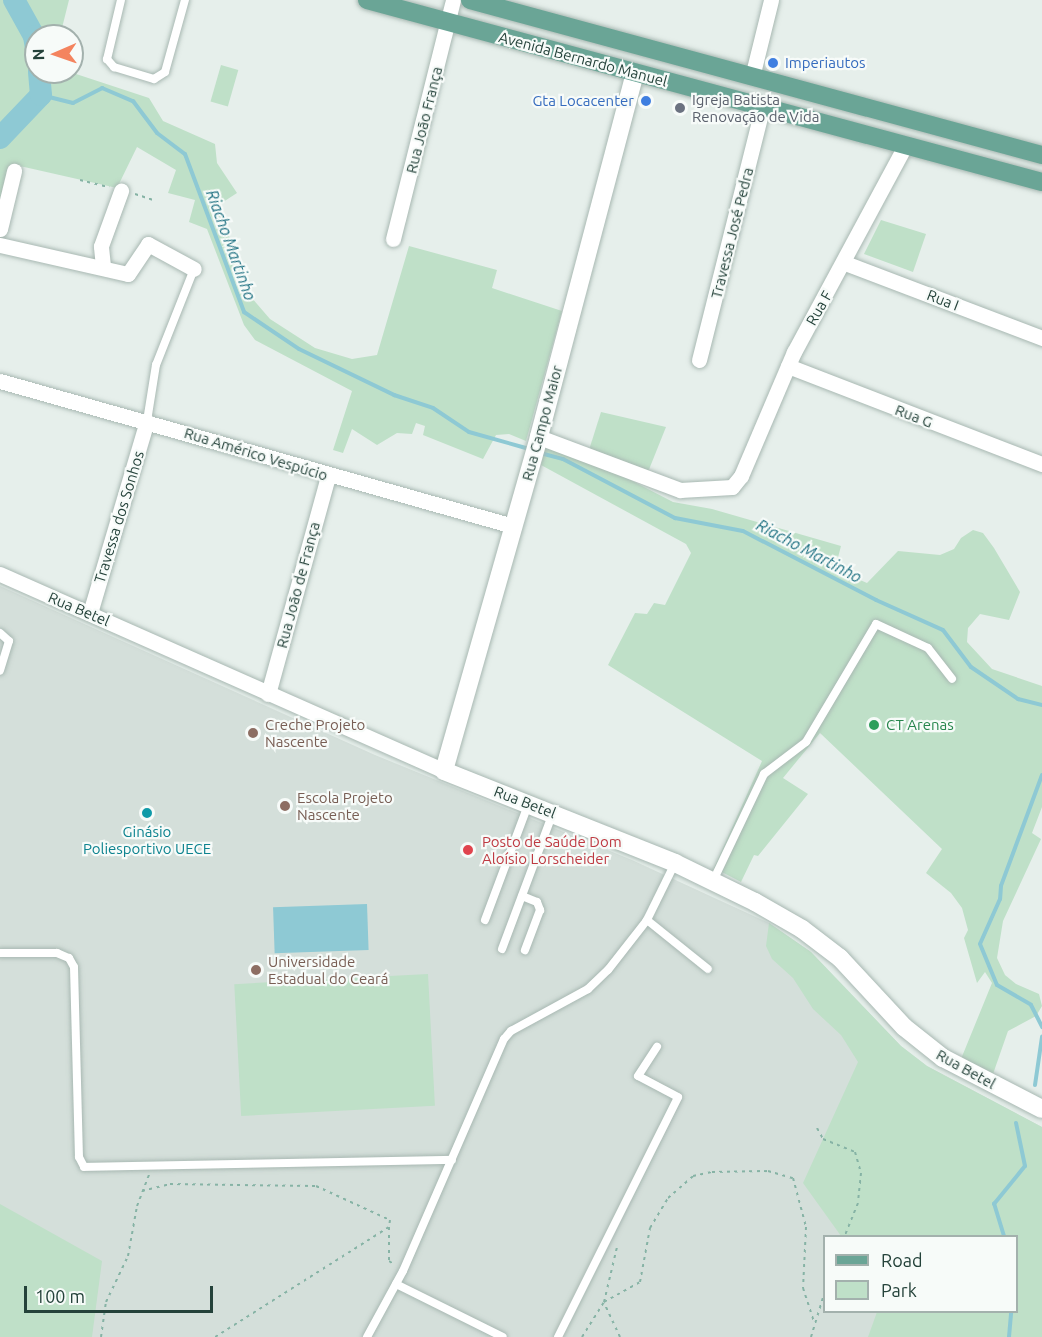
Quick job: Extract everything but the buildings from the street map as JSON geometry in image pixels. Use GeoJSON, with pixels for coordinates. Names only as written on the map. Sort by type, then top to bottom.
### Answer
{"type":"FeatureCollection","features":[{"type":"Feature","properties":{"kind":"main road","name":"Avenida Bernardo Manuel"},"geometry":{"type":"LineString","coordinates":[[367,0],[1042,182]]}},
{"type":"Feature","properties":{"kind":"main road","name":"Avenida Bernardo Manuel"},"geometry":{"type":"LineString","coordinates":[[470,0],[1042,154]]}},
{"type":"Feature","properties":{"kind":"street","name":"Rua João França"},"geometry":{"type":"LineString","coordinates":[[393,239],[453,0]]}},
{"type":"Feature","properties":{"kind":"street"},"geometry":{"type":"LineString","coordinates":[[752,77],[771,0]]}},
{"type":"Feature","properties":{"kind":"street","name":"Rua Campo Maior"},"geometry":{"type":"LineString","coordinates":[[444,771],[539,437],[634,73]]}},
{"type":"Feature","properties":{"kind":"street","name":"Travessa José Pedra"},"geometry":{"type":"LineString","coordinates":[[699,360],[763,106]]}},
{"type":"Feature","properties":{"kind":"street","name":"Rua F"},"geometry":{"type":"LineString","coordinates":[[539,437],[680,490],[728,489],[741,476],[788,366],[845,263],[906,144]]}},
{"type":"Feature","properties":{"kind":"street"},"geometry":{"type":"LineString","coordinates":[[0,229],[14,171]]}},
{"type":"Feature","properties":{"kind":"street"},"geometry":{"type":"LineString","coordinates":[[103,266],[101,246],[121,190]]}},
{"type":"Feature","properties":{"kind":"street"},"geometry":{"type":"LineString","coordinates":[[0,245],[130,273],[148,244],[194,269]]}},
{"type":"Feature","properties":{"kind":"street","name":"Rua I"},"geometry":{"type":"LineString","coordinates":[[845,263],[1042,338]]}},
{"type":"Feature","properties":{"kind":"street","name":"Rua G"},"geometry":{"type":"LineString","coordinates":[[788,366],[1042,464]]}},
{"type":"Feature","properties":{"kind":"street","name":"Rua Américo Vespúcio"},"geometry":{"type":"LineString","coordinates":[[0,381],[147,421],[328,476],[513,526]]}},
{"type":"Feature","properties":{"kind":"street","name":"Travessa dos Sonhos"},"geometry":{"type":"LineString","coordinates":[[90,613],[147,421]]}},
{"type":"Feature","properties":{"kind":"street","name":"Rua João de França"},"geometry":{"type":"LineString","coordinates":[[268,694],[328,476]]}},
{"type":"Feature","properties":{"kind":"street","name":"Rua Betel"},"geometry":{"type":"LineString","coordinates":[[0,574],[444,771],[529,803],[713,882],[802,928],[840,958],[904,1027],[943,1058],[1042,1109]]}},
{"type":"Feature","properties":{"kind":"lane"},"geometry":{"type":"LineString","coordinates":[[121,0],[107,59],[114,67],[149,79],[160,78],[165,72],[185,0]]}},
{"type":"Feature","properties":{"kind":"lane"},"geometry":{"type":"LineString","coordinates":[[147,421],[156,365],[194,269]]}},
{"type":"Feature","properties":{"kind":"lane"},"geometry":{"type":"LineString","coordinates":[[713,882],[764,774],[806,742],[876,624],[928,648],[952,679]]}},
{"type":"Feature","properties":{"kind":"lane"},"geometry":{"type":"LineString","coordinates":[[0,633],[9,641],[0,671]]}},
{"type":"Feature","properties":{"kind":"lane"},"geometry":{"type":"LineString","coordinates":[[485,920],[529,803]]}},
{"type":"Feature","properties":{"kind":"lane"},"geometry":{"type":"LineString","coordinates":[[502,949],[552,813]]}},
{"type":"Feature","properties":{"kind":"lane"},"geometry":{"type":"LineString","coordinates":[[367,1337],[403,1271],[504,1040],[511,1032],[588,988],[608,970],[647,920],[675,864]]}},
{"type":"Feature","properties":{"kind":"lane"},"geometry":{"type":"LineString","coordinates":[[522,896],[537,902],[540,910],[525,950]]}},
{"type":"Feature","properties":{"kind":"lane"},"geometry":{"type":"LineString","coordinates":[[647,920],[708,969]]}},
{"type":"Feature","properties":{"kind":"lane"},"geometry":{"type":"LineString","coordinates":[[0,953],[57,953],[69,957],[74,967],[80,1163],[91,1169],[452,1160]]}},
{"type":"Feature","properties":{"kind":"lane"},"geometry":{"type":"LineString","coordinates":[[558,1337],[678,1097],[638,1076],[657,1047]]}},
{"type":"Feature","properties":{"kind":"lane"},"geometry":{"type":"LineString","coordinates":[[396,1284],[503,1337]]}},
{"type":"Feature","properties":{"kind":"path"},"geometry":{"type":"LineString","coordinates":[[818,1128],[823,1139],[855,1152],[861,1173],[858,1203],[845,1235]]}},
{"type":"Feature","properties":{"kind":"path"},"geometry":{"type":"LineString","coordinates":[[101,1337],[106,1302],[128,1256],[142,1191],[152,1167]]}},
{"type":"Feature","properties":{"kind":"path"},"geometry":{"type":"LineString","coordinates":[[604,1302],[640,1282],[657,1212],[693,1176],[768,1170],[793,1178],[801,1202],[806,1227],[803,1288],[814,1321]]}},
{"type":"Feature","properties":{"kind":"path"},"geometry":{"type":"LineString","coordinates":[[142,1191],[170,1184],[316,1186],[390,1220],[389,1261],[403,1271]]}},
{"type":"Feature","properties":{"kind":"path"},"geometry":{"type":"LineString","coordinates":[[215,1337],[389,1227]]}},
{"type":"Feature","properties":{"kind":"path"},"geometry":{"type":"LineString","coordinates":[[582,1337],[604,1302],[617,1247]]}},
{"type":"Feature","properties":{"kind":"path"},"geometry":{"type":"LineString","coordinates":[[812,1337],[814,1321],[823,1299]]}},
{"type":"Feature","properties":{"kind":"path"},"geometry":{"type":"LineString","coordinates":[[604,1302],[621,1337]]}},
{"type":"Feature","properties":{"kind":"shaded area","name":"Universidade Estadual do Ceará"},"geometry":{"type":"Polygon","coordinates":[[[0,586],[375,755],[632,860],[769,923],[811,952],[901,1046],[927,1066],[1042,1127],[1042,1337],[0,1337],[0,586]]]}},
{"type":"Feature","properties":{"kind":"green space"},"geometry":{"type":"Polygon","coordinates":[[[0,0],[69,0],[63,24],[24,24],[24,84],[84,84],[84,77],[149,98],[163,121],[215,144],[217,163],[237,193],[220,204],[221,214],[251,297],[270,319],[315,348],[352,359],[377,355],[409,246],[497,270],[492,288],[562,311],[526,441],[509,434],[496,435],[483,459],[423,435],[425,426],[416,423],[412,434],[397,433],[377,445],[352,429],[343,453],[333,450],[352,391],[255,340],[244,325],[207,229],[189,222],[195,200],[168,193],[176,170],[137,147],[117,188],[11,164],[0,199],[0,0]]]}},
{"type":"Feature","properties":{"kind":"green space"},"geometry":{"type":"Polygon","coordinates":[[[221,65],[238,70],[228,106],[211,102],[221,65]]]}},
{"type":"Feature","properties":{"kind":"green space"},"geometry":{"type":"Polygon","coordinates":[[[881,220],[926,234],[913,272],[864,254],[881,220]]]}},
{"type":"Feature","properties":{"kind":"green space"},"geometry":{"type":"Polygon","coordinates":[[[601,412],[666,427],[648,472],[589,450],[601,412]]]}},
{"type":"Feature","properties":{"kind":"green space","name":"CT Arenas"},"geometry":{"type":"Polygon","coordinates":[[[545,447],[588,458],[673,502],[712,509],[841,546],[835,569],[867,583],[898,551],[940,555],[954,549],[961,538],[973,530],[983,533],[994,548],[1020,592],[1009,620],[980,614],[968,628],[967,642],[992,669],[1042,686],[1042,807],[1032,833],[1041,839],[1003,921],[997,958],[1005,975],[1016,984],[1039,994],[1042,1006],[1036,1016],[1008,1031],[993,1074],[961,1059],[992,983],[985,972],[977,983],[964,938],[968,930],[962,908],[951,893],[926,873],[942,849],[820,733],[783,778],[808,794],[758,856],[754,855],[741,882],[714,868],[762,761],[608,665],[635,613],[647,614],[654,603],[665,605],[691,553],[686,544],[541,465],[545,447]]]}},
{"type":"Feature","properties":{"kind":"green space"},"geometry":{"type":"Polygon","coordinates":[[[769,923],[811,952],[901,1046],[927,1066],[1042,1127],[1042,1337],[868,1337],[877,1313],[1018,1313],[1018,1235],[840,1235],[803,1183],[858,1062],[841,1035],[813,1009],[793,978],[772,959],[766,946],[769,923]]]}},
{"type":"Feature","properties":{"kind":"green space"},"geometry":{"type":"Polygon","coordinates":[[[428,974],[435,1106],[241,1116],[234,984],[428,974]]]}},
{"type":"Feature","properties":{"kind":"green space"},"geometry":{"type":"Polygon","coordinates":[[[0,1204],[102,1261],[92,1337],[0,1337],[0,1204]]]}},
{"type":"Feature","properties":{"kind":"water"},"geometry":{"type":"Polygon","coordinates":[[[367,904],[369,950],[275,953],[273,907],[367,904]]]}},
{"type":"Feature","properties":{"kind":"waterway"},"geometry":{"type":"LineString","coordinates":[[14,0],[27,24]]}},
{"type":"Feature","properties":{"kind":"waterway"},"geometry":{"type":"LineString","coordinates":[[0,138],[41,95],[40,84]]}},
{"type":"Feature","properties":{"kind":"waterway","name":"Riacho Martinho"},"geometry":{"type":"LineString","coordinates":[[41,95],[73,103],[102,88],[133,101],[157,133],[185,154],[244,312],[299,349],[394,395],[433,408],[469,432],[526,448]]}},
{"type":"Feature","properties":{"kind":"waterway","name":"Riacho Martinho"},"geometry":{"type":"LineString","coordinates":[[544,454],[563,459],[675,518],[743,531],[876,600],[943,630],[971,667],[1018,699],[1042,705]]}},
{"type":"Feature","properties":{"kind":"waterway"},"geometry":{"type":"LineString","coordinates":[[1042,775],[1001,886],[1000,899],[980,944],[997,985],[1031,1005],[1042,1027]]}},
{"type":"Feature","properties":{"kind":"waterway"},"geometry":{"type":"LineString","coordinates":[[1035,1085],[1042,1037]]}},
{"type":"Feature","properties":{"kind":"waterway"},"geometry":{"type":"LineString","coordinates":[[1004,1235],[994,1204],[1025,1166],[1016,1123]]}},
{"type":"Feature","properties":{"kind":"waterway"},"geometry":{"type":"LineString","coordinates":[[1009,1337],[1011,1313]]}},
{"type":"Feature","properties":{"kind":"place","name":"Imperiautos"},"geometry":{"type":"Point","coordinates":[773,63]}},
{"type":"Feature","properties":{"kind":"place","name":"Gta Locacenter"},"geometry":{"type":"Point","coordinates":[646,101]}},
{"type":"Feature","properties":{"kind":"place","name":"Igreja Batista Renovação de Vida"},"geometry":{"type":"Point","coordinates":[680,108]}},
{"type":"Feature","properties":{"kind":"place","name":"CT Arenas"},"geometry":{"type":"Point","coordinates":[874,725]}},
{"type":"Feature","properties":{"kind":"place","name":"Creche Projeto Nascente"},"geometry":{"type":"Point","coordinates":[253,733]}},
{"type":"Feature","properties":{"kind":"place","name":"Escola Projeto Nascente"},"geometry":{"type":"Point","coordinates":[285,806]}},
{"type":"Feature","properties":{"kind":"place","name":"Ginásio Poliesportivo UECE"},"geometry":{"type":"Point","coordinates":[147,813]}},
{"type":"Feature","properties":{"kind":"place","name":"Posto de Saúde Dom Aloísio Lorscheider"},"geometry":{"type":"Point","coordinates":[468,850]}},
{"type":"Feature","properties":{"kind":"place","name":"Universidade Estadual do Ceará"},"geometry":{"type":"Point","coordinates":[256,970]}}]}
